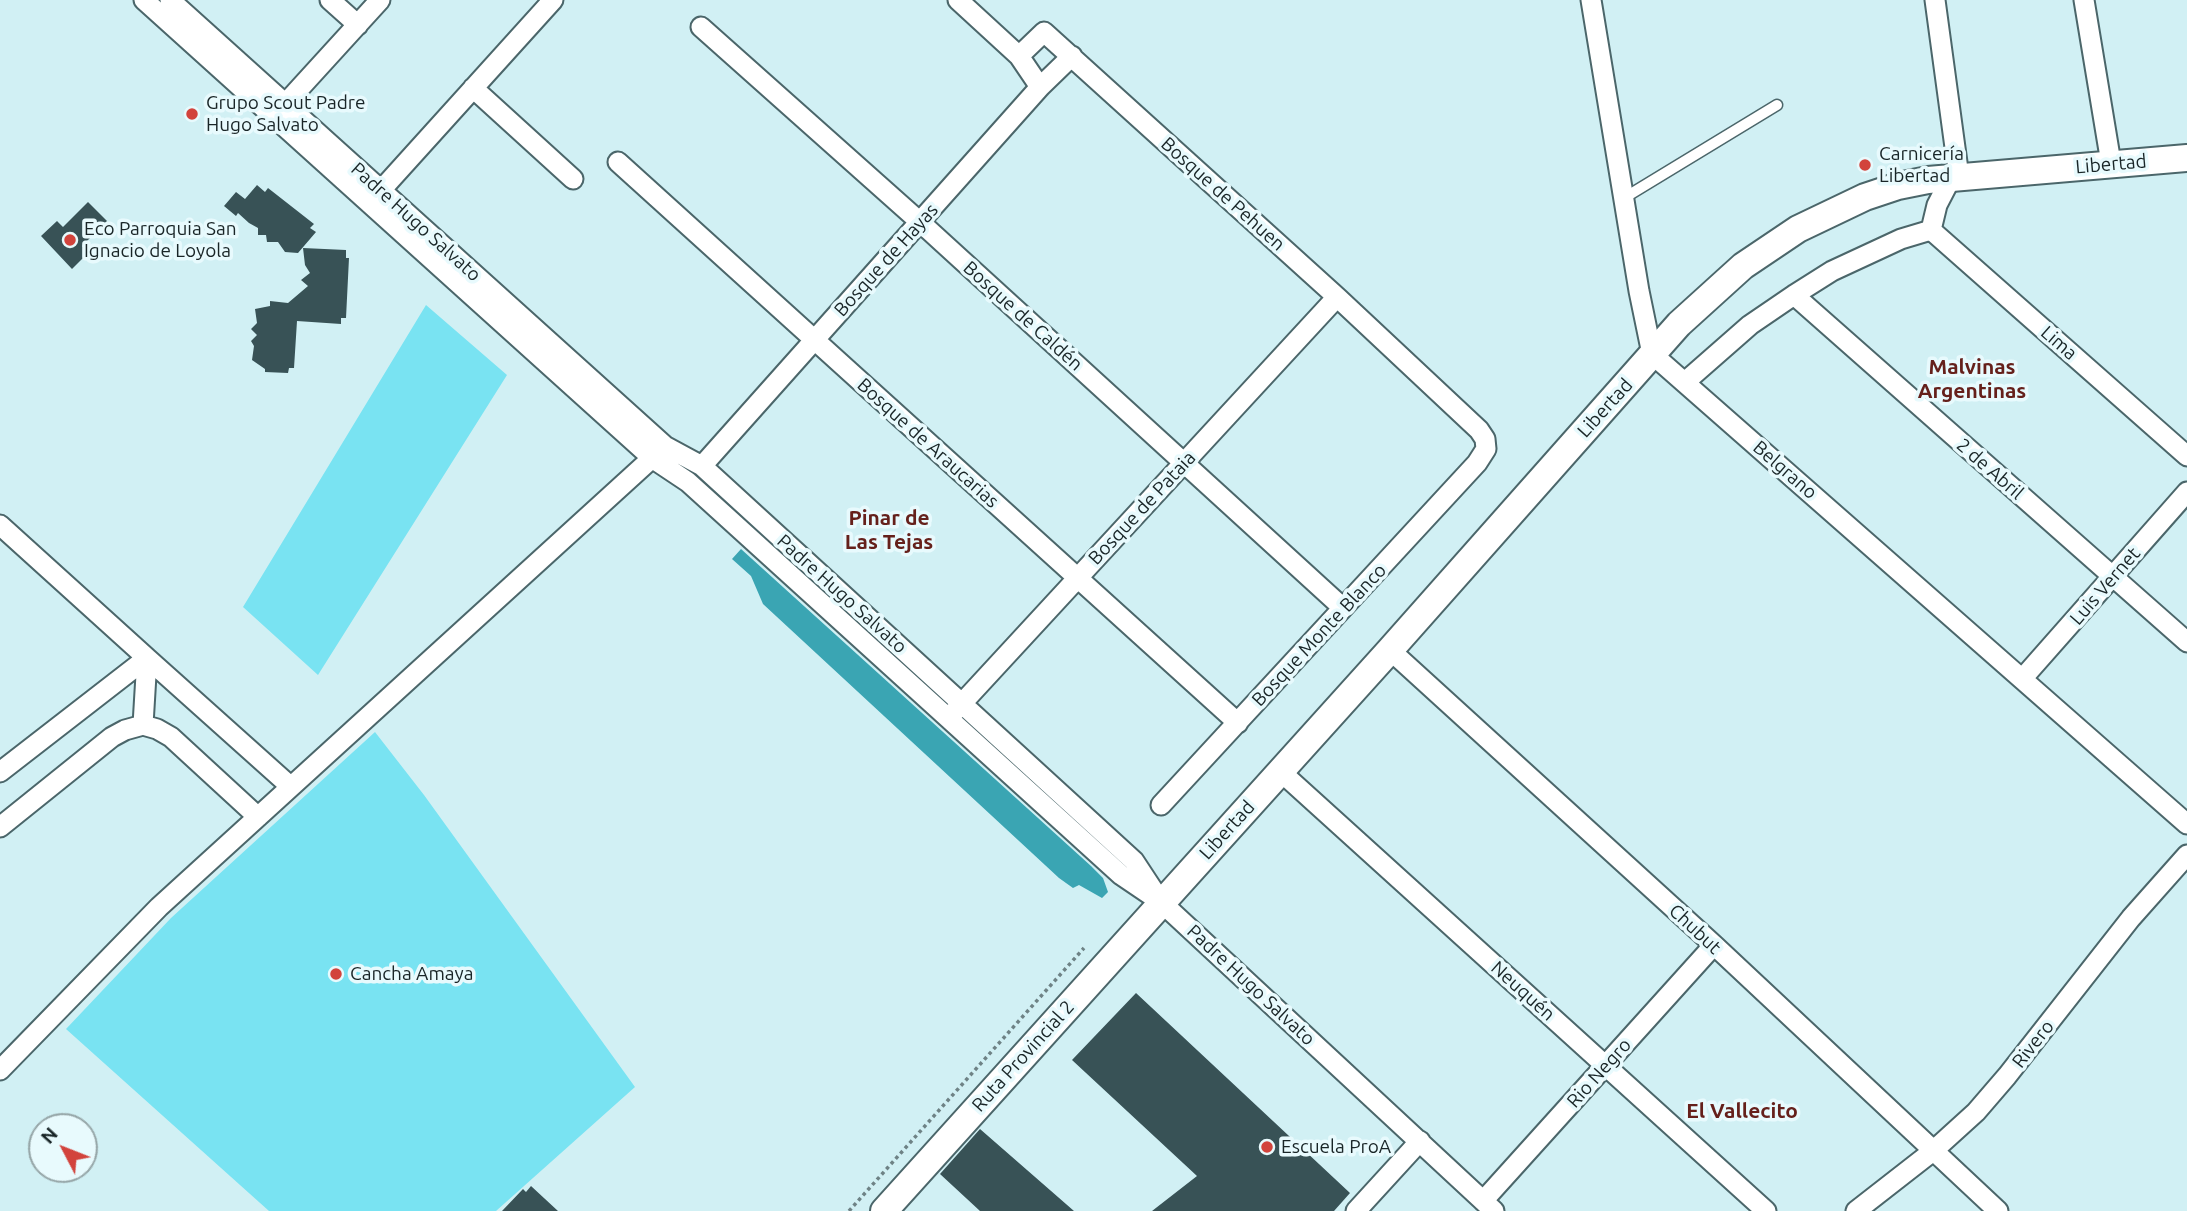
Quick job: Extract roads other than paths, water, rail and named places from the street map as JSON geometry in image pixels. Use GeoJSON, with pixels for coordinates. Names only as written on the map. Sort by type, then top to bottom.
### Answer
{"type":"FeatureCollection","features":[{"type":"Feature","properties":{"kind":"main road","name":"Libertad"},"geometry":{"type":"LineString","coordinates":[[1161,902],[1390,650],[1679,324],[1743,266],[1798,229],[1865,197],[1898,186],[1928,180],[2187,158]]}},
{"type":"Feature","properties":{"kind":"main road","name":"Ruta Provincial 2"},"geometry":{"type":"LineString","coordinates":[[884,1211],[1161,902]]}},
{"type":"Feature","properties":{"kind":"street","name":"Padre Hugo Salvato"},"geometry":{"type":"LineString","coordinates":[[144,0],[279,111],[659,452],[688,482],[1134,861],[1161,902]]}},
{"type":"Feature","properties":{"kind":"street","name":"Padre Hugo Salvato"},"geometry":{"type":"LineString","coordinates":[[170,0],[279,111]]}},
{"type":"Feature","properties":{"kind":"street"},"geometry":{"type":"LineString","coordinates":[[330,0],[358,25]]}},
{"type":"Feature","properties":{"kind":"street"},"geometry":{"type":"LineString","coordinates":[[279,111],[380,0]]}},
{"type":"Feature","properties":{"kind":"street"},"geometry":{"type":"LineString","coordinates":[[375,197],[553,0]]}},
{"type":"Feature","properties":{"kind":"street"},"geometry":{"type":"LineString","coordinates":[[958,0],[1019,56],[1040,87]]}},
{"type":"Feature","properties":{"kind":"street"},"geometry":{"type":"LineString","coordinates":[[1591,0],[1639,291],[1652,354]]}},
{"type":"Feature","properties":{"kind":"street"},"geometry":{"type":"LineString","coordinates":[[1685,382],[1750,326],[1832,271],[1901,239],[1931,230],[1937,205],[1955,178],[1935,0]]}},
{"type":"Feature","properties":{"kind":"street"},"geometry":{"type":"LineString","coordinates":[[2084,0],[2111,163]]}},
{"type":"Feature","properties":{"kind":"street","name":"Bosque de Caldén"},"geometry":{"type":"LineString","coordinates":[[701,27],[920,222],[1343,608]]}},
{"type":"Feature","properties":{"kind":"street","name":"Bosque de Pehuen"},"geometry":{"type":"LineString","coordinates":[[1019,56],[1044,32],[1072,55],[1479,430],[1485,439],[1486,449],[1477,463]]}},
{"type":"Feature","properties":{"kind":"street","name":"Bosque de Hayas"},"geometry":{"type":"LineString","coordinates":[[702,466],[1040,87],[1072,55]]}},
{"type":"Feature","properties":{"kind":"street"},"geometry":{"type":"LineString","coordinates":[[474,88],[573,179]]}},
{"type":"Feature","properties":{"kind":"street","name":"Bosque de Araucarias"},"geometry":{"type":"LineString","coordinates":[[618,162],[1238,723]]}},
{"type":"Feature","properties":{"kind":"street","name":"Lima"},"geometry":{"type":"LineString","coordinates":[[1931,230],[2187,456]]}},
{"type":"Feature","properties":{"kind":"street","name":"2 de Abril"},"geometry":{"type":"LineString","coordinates":[[1794,295],[2187,642]]}},
{"type":"Feature","properties":{"kind":"street","name":"Bosque de Pataia"},"geometry":{"type":"LineString","coordinates":[[955,711],[1337,297]]}},
{"type":"Feature","properties":{"kind":"street","name":"Belgrano"},"geometry":{"type":"LineString","coordinates":[[1652,354],[2187,824]]}},
{"type":"Feature","properties":{"kind":"street","name":"Padre Hugo Salvato"},"geometry":{"type":"LineString","coordinates":[[659,452],[702,466],[1121,875],[1161,902],[1489,1206]]}},
{"type":"Feature","properties":{"kind":"street"},"geometry":{"type":"LineString","coordinates":[[0,1070],[159,907],[659,452]]}},
{"type":"Feature","properties":{"kind":"street","name":"Bosque Monte Blanco"},"geometry":{"type":"LineString","coordinates":[[1161,805],[1477,463]]}},
{"type":"Feature","properties":{"kind":"street","name":"Luis Vernet"},"geometry":{"type":"LineString","coordinates":[[2022,679],[2187,492]]}},
{"type":"Feature","properties":{"kind":"street"},"geometry":{"type":"LineString","coordinates":[[1,526],[290,786]]}},
{"type":"Feature","properties":{"kind":"street","name":"Chubut"},"geometry":{"type":"LineString","coordinates":[[1390,650],[1714,946],[1998,1211]]}},
{"type":"Feature","properties":{"kind":"street"},"geometry":{"type":"LineString","coordinates":[[143,725],[146,658]]}},
{"type":"Feature","properties":{"kind":"street"},"geometry":{"type":"LineString","coordinates":[[0,772],[146,658]]}},
{"type":"Feature","properties":{"kind":"street"},"geometry":{"type":"LineString","coordinates":[[0,827],[111,737],[143,725],[171,737],[258,817]]}},
{"type":"Feature","properties":{"kind":"street","name":"Neuquén"},"geometry":{"type":"LineString","coordinates":[[1280,771],[1766,1211]]}},
{"type":"Feature","properties":{"kind":"street","name":"Rivero"},"geometry":{"type":"LineString","coordinates":[[1856,1211],[1933,1151],[1976,1112],[2131,918],[2187,855]]}},
{"type":"Feature","properties":{"kind":"street","name":"Rio Negro"},"geometry":{"type":"LineString","coordinates":[[1489,1206],[1605,1066],[1714,946]]}},
{"type":"Feature","properties":{"kind":"street"},"geometry":{"type":"LineString","coordinates":[[1356,1211],[1420,1141]]}},
{"type":"Feature","properties":{"kind":"lane"},"geometry":{"type":"LineString","coordinates":[[1623,198],[1777,105]]}},
{"type":"Feature","properties":{"kind":"place","name":"Grupo Scout Padre Hugo Salvato"},"geometry":{"type":"Point","coordinates":[192,114]}},
{"type":"Feature","properties":{"kind":"place","name":"Carnicería Libertad"},"geometry":{"type":"Point","coordinates":[1865,165]}},
{"type":"Feature","properties":{"kind":"place","name":"Eco Parroquia San Ignacio de Loyola"},"geometry":{"type":"Point","coordinates":[70,240]}},
{"type":"Feature","properties":{"kind":"place","name":"Cancha Amaya"},"geometry":{"type":"Point","coordinates":[336,974]}},
{"type":"Feature","properties":{"kind":"place","name":"Escuela ProA"},"geometry":{"type":"Point","coordinates":[1267,1147]}},
{"type":"Feature","properties":{"kind":"district","name":"Malvinas Argentinas"},"geometry":{"type":"Point","coordinates":[1972,379]}},
{"type":"Feature","properties":{"kind":"district","name":"Pinar de Las Tejas"},"geometry":{"type":"Point","coordinates":[889,530]}},
{"type":"Feature","properties":{"kind":"district","name":"El Vallecito"},"geometry":{"type":"Point","coordinates":[1742,1111]}}]}
